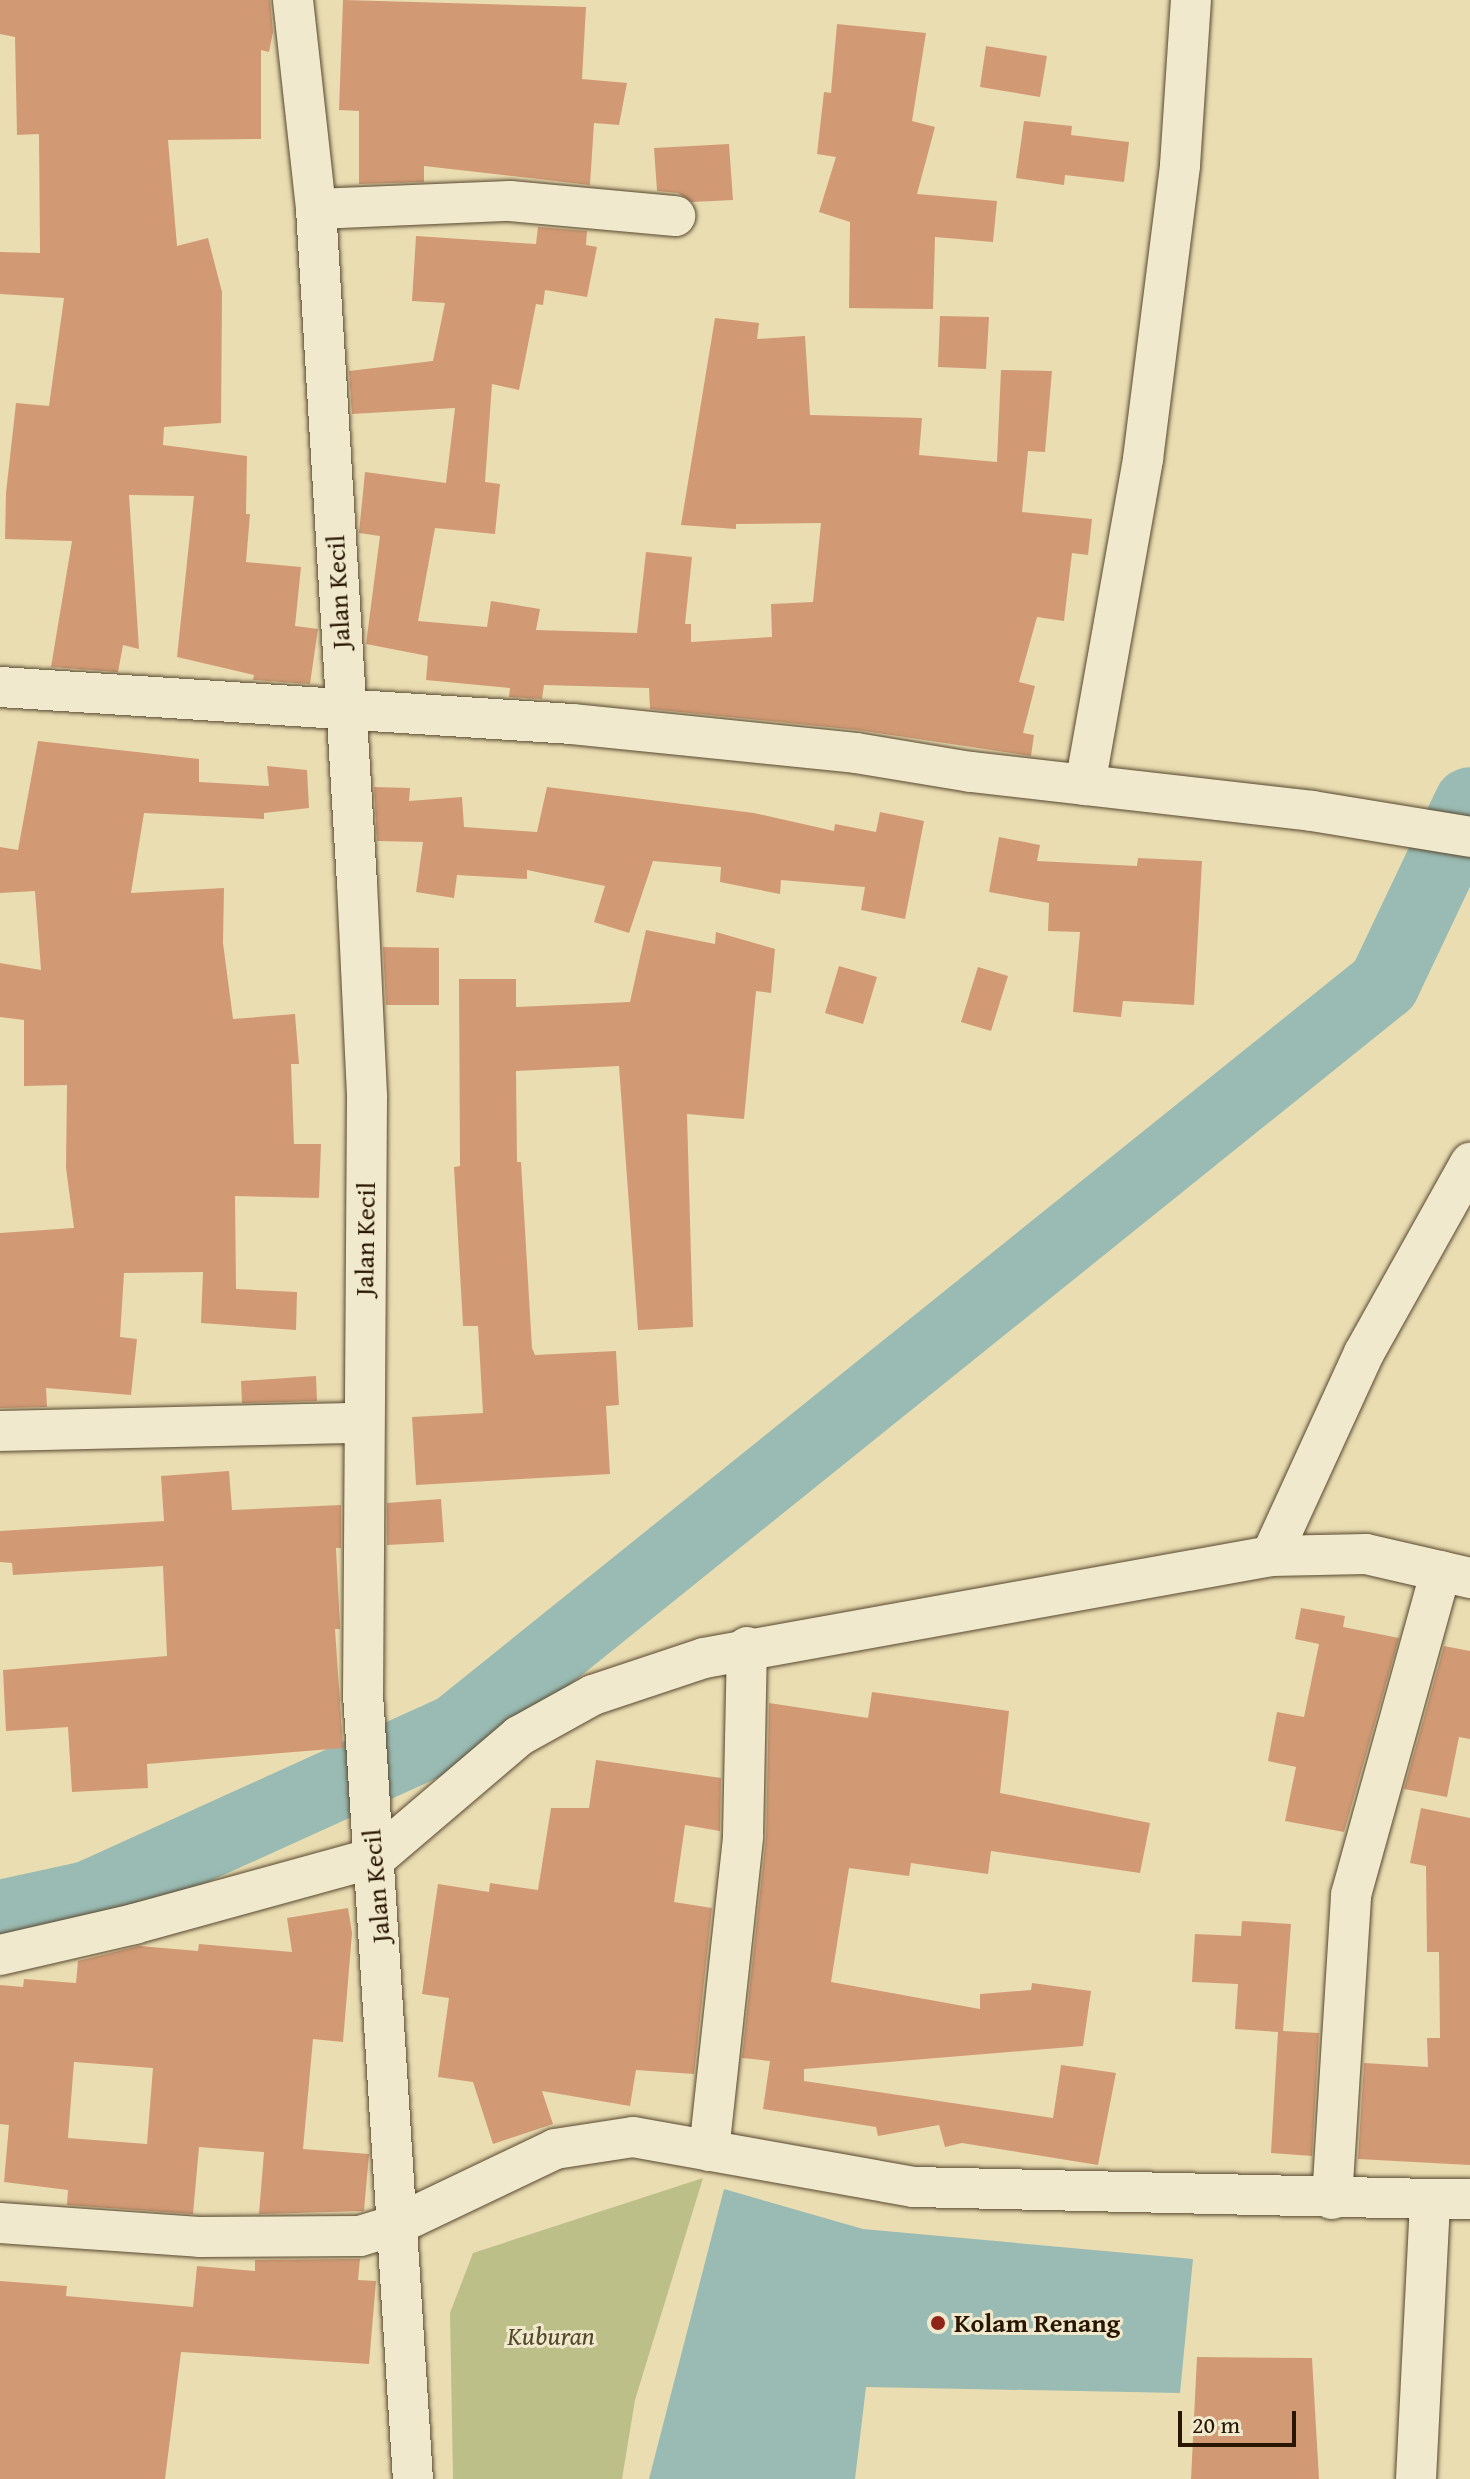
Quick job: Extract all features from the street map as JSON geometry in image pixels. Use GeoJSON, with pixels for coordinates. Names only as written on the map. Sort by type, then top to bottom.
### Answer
{"type":"FeatureCollection","features":[{"type":"Feature","properties":{"kind":"street","name":"Jalan Kecil"},"geometry":{"type":"LineString","coordinates":[[293,0],[316,209],[367,1098],[363,1694],[369,1818],[377,1857],[413,2479]]}},
{"type":"Feature","properties":{"kind":"street"},"geometry":{"type":"LineString","coordinates":[[1085,785],[1143,459],[1180,165],[1191,0]]}},
{"type":"Feature","properties":{"kind":"street"},"geometry":{"type":"LineString","coordinates":[[316,209],[510,201],[675,216]]}},
{"type":"Feature","properties":{"kind":"street"},"geometry":{"type":"LineString","coordinates":[[0,687],[572,724],[856,753],[1085,785],[1312,811],[1470,837]]}},
{"type":"Feature","properties":{"kind":"street"},"geometry":{"type":"LineString","coordinates":[[1271,1556],[1364,1353],[1470,1163]]}},
{"type":"Feature","properties":{"kind":"street"},"geometry":{"type":"LineString","coordinates":[[0,1431],[363,1423]]}},
{"type":"Feature","properties":{"kind":"street"},"geometry":{"type":"LineString","coordinates":[[0,1955],[134,1924],[377,1857],[519,1736],[593,1695],[747,1647],[1005,1606],[1271,1556],[1366,1554],[1455,1574],[1351,1895],[1332,2199]]}},
{"type":"Feature","properties":{"kind":"street"},"geometry":{"type":"LineString","coordinates":[[709,2151],[743,1836],[747,1647]]}},
{"type":"Feature","properties":{"kind":"street"},"geometry":{"type":"LineString","coordinates":[[0,2223],[285,2239],[360,2236],[396,2225],[512,2166],[601,2138],[633,2137],[914,2187],[1332,2199],[1470,2199]]}},
{"type":"Feature","properties":{"kind":"street"},"geometry":{"type":"LineString","coordinates":[[1416,2479],[1430,2199]]}},
{"type":"Feature","properties":{"kind":"green space","name":"Kuburan"},"geometry":{"type":"Polygon","coordinates":[[[703,2178],[635,2400],[622,2479],[453,2479],[450,2313],[473,2253],[703,2178]]]}},
{"type":"Feature","properties":{"kind":"water","name":"Kolam Renang"},"geometry":{"type":"Polygon","coordinates":[[[724,2189],[863,2229],[1193,2259],[1180,2393],[866,2387],[855,2479],[649,2479],[724,2189]]]}},
{"type":"Feature","properties":{"kind":"building"},"geometry":{"type":"Polygon","coordinates":[[[0,0],[270,0],[273,32],[269,52],[261,50],[261,139],[168,140],[177,246],[208,238],[222,292],[221,423],[164,427],[163,445],[247,456],[246,514],[250,514],[246,562],[301,567],[295,626],[318,629],[310,684],[253,680],[254,675],[177,657],[194,496],[129,495],[139,649],[123,645],[118,672],[51,667],[72,541],[5,539],[6,493],[16,403],[49,406],[64,298],[0,294],[0,252],[40,253],[39,134],[17,135],[15,37],[0,34],[0,0]]]}},
{"type":"Feature","properties":{"kind":"building"},"geometry":{"type":"Polygon","coordinates":[[[343,0],[586,7],[582,79],[627,83],[619,125],[594,123],[590,185],[424,166],[424,182],[359,184],[359,111],[339,110],[343,0]]]}},
{"type":"Feature","properties":{"kind":"building"},"geometry":{"type":"Polygon","coordinates":[[[837,24],[926,33],[912,121],[935,127],[917,194],[997,201],[993,242],[935,237],[933,309],[849,308],[850,222],[819,212],[836,157],[817,154],[824,92],[831,93],[837,24]]]}},
{"type":"Feature","properties":{"kind":"building"},"geometry":{"type":"Polygon","coordinates":[[[986,46],[1047,56],[1040,97],[980,87],[986,46]]]}},
{"type":"Feature","properties":{"kind":"building"},"geometry":{"type":"Polygon","coordinates":[[[1024,121],[1072,126],[1071,135],[1129,142],[1124,182],[1065,175],[1064,185],[1016,178],[1024,121]]]}},
{"type":"Feature","properties":{"kind":"building"},"geometry":{"type":"Polygon","coordinates":[[[729,144],[733,200],[692,202],[678,193],[657,191],[654,148],[729,144]]]}},
{"type":"Feature","properties":{"kind":"building"},"geometry":{"type":"Polygon","coordinates":[[[538,227],[587,231],[586,245],[597,247],[587,297],[545,290],[543,305],[536,304],[519,390],[492,384],[485,482],[500,484],[495,534],[435,528],[418,621],[487,627],[491,601],[540,609],[536,630],[637,633],[646,552],[692,557],[685,624],[691,624],[691,642],[772,637],[771,604],[813,602],[821,523],[736,524],[736,529],[681,525],[715,318],[759,323],[757,339],[805,336],[810,415],[922,418],[919,455],[997,462],[1001,370],[1052,371],[1045,452],[1028,451],[1022,512],[1092,519],[1088,555],[1072,553],[1064,621],[1037,617],[1019,682],[1035,686],[1023,733],[1034,735],[1031,756],[858,730],[650,709],[649,688],[544,685],[542,699],[509,697],[510,688],[426,680],[428,656],[366,644],[380,536],[359,533],[365,472],[446,483],[455,408],[352,414],[349,371],[433,361],[445,303],[412,301],[416,236],[536,244],[538,227]]]}},
{"type":"Feature","properties":{"kind":"building"},"geometry":{"type":"Polygon","coordinates":[[[940,316],[989,317],[986,369],[938,367],[940,316]]]}},
{"type":"Feature","properties":{"kind":"building"},"geometry":{"type":"Polygon","coordinates":[[[38,741],[199,759],[199,782],[269,786],[267,766],[307,770],[309,808],[264,813],[264,819],[144,813],[131,893],[224,888],[223,943],[233,1019],[295,1014],[299,1064],[291,1064],[294,1144],[321,1144],[319,1198],[235,1196],[236,1289],[297,1292],[296,1330],[201,1323],[203,1272],[124,1273],[120,1337],[137,1339],[131,1395],[46,1388],[47,1407],[0,1408],[0,1233],[74,1228],[66,1168],[67,1085],[24,1086],[24,1020],[0,1017],[0,963],[41,970],[35,891],[0,893],[0,847],[18,850],[38,741]]]}},
{"type":"Feature","properties":{"kind":"building"},"geometry":{"type":"Polygon","coordinates":[[[374,787],[410,788],[409,801],[462,797],[464,827],[537,832],[547,787],[754,813],[834,831],[835,824],[876,832],[880,812],[924,821],[905,919],[861,910],[865,887],[781,880],[780,894],[720,882],[721,867],[653,861],[629,933],[594,922],[605,886],[527,870],[527,879],[457,875],[454,898],[416,892],[423,842],[377,841],[374,787]]]}},
{"type":"Feature","properties":{"kind":"building"},"geometry":{"type":"Polygon","coordinates":[[[999,837],[1040,845],[1037,861],[1137,866],[1138,858],[1202,861],[1194,1005],[1123,1001],[1121,1017],[1073,1012],[1080,932],[1048,931],[1049,903],[989,892],[999,837]]]}},
{"type":"Feature","properties":{"kind":"building"},"geometry":{"type":"Polygon","coordinates":[[[646,930],[715,944],[716,932],[775,949],[771,993],[756,991],[744,1119],[687,1114],[693,1327],[638,1330],[619,1066],[516,1071],[517,1162],[521,1162],[532,1348],[535,1355],[616,1351],[619,1405],[606,1406],[610,1474],[416,1485],[412,1417],[483,1413],[478,1326],[463,1326],[454,1167],[460,1166],[459,979],[516,979],[516,1007],[630,1002],[646,930]]]}},
{"type":"Feature","properties":{"kind":"building"},"geometry":{"type":"Polygon","coordinates":[[[383,947],[439,948],[439,1005],[386,1005],[383,947]]]}},
{"type":"Feature","properties":{"kind":"building"},"geometry":{"type":"Polygon","coordinates":[[[839,966],[877,977],[863,1024],[825,1013],[839,966]]]}},
{"type":"Feature","properties":{"kind":"building"},"geometry":{"type":"Polygon","coordinates":[[[978,967],[1008,976],[991,1031],[961,1022],[978,967]]]}},
{"type":"Feature","properties":{"kind":"building"},"geometry":{"type":"Polygon","coordinates":[[[316,1376],[317,1401],[242,1403],[241,1381],[316,1376]]]}},
{"type":"Feature","properties":{"kind":"building"},"geometry":{"type":"Polygon","coordinates":[[[229,1471],[232,1510],[341,1505],[341,1548],[336,1548],[340,1629],[335,1629],[343,1748],[147,1764],[148,1788],[72,1792],[68,1727],[6,1731],[3,1670],[167,1656],[163,1566],[13,1575],[12,1563],[0,1562],[0,1531],[164,1521],[161,1476],[229,1471]]]}},
{"type":"Feature","properties":{"kind":"building"},"geometry":{"type":"Polygon","coordinates":[[[441,1499],[444,1542],[387,1545],[387,1503],[441,1499]]]}},
{"type":"Feature","properties":{"kind":"building"},"geometry":{"type":"Polygon","coordinates":[[[1301,1608],[1345,1616],[1343,1627],[1399,1638],[1344,1832],[1285,1821],[1296,1767],[1268,1761],[1277,1712],[1304,1717],[1319,1644],[1295,1639],[1301,1608]]]}},
{"type":"Feature","properties":{"kind":"building"},"geometry":{"type":"Polygon","coordinates":[[[1444,1646],[1470,1651],[1470,1739],[1459,1737],[1447,1797],[1404,1789],[1444,1646]]]}},
{"type":"Feature","properties":{"kind":"building"},"geometry":{"type":"Polygon","coordinates":[[[872,1692],[1009,1711],[1000,1793],[1150,1823],[1140,1873],[991,1851],[988,1874],[911,1863],[909,1876],[849,1868],[831,1982],[980,2009],[980,1994],[1031,1990],[1032,1983],[1091,1991],[1083,2046],[804,2069],[804,2081],[1053,2118],[1061,2065],[1116,2073],[1098,2165],[962,2143],[945,2147],[939,2125],[878,2136],[876,2127],[763,2109],[770,2061],[742,2058],[766,1838],[769,1703],[868,1718],[872,1692]]]}},
{"type":"Feature","properties":{"kind":"building"},"geometry":{"type":"Polygon","coordinates":[[[596,1760],[721,1778],[720,1831],[685,1825],[674,1902],[712,1908],[694,2074],[636,2070],[630,2106],[542,2091],[553,2124],[493,2144],[473,2082],[438,2077],[449,1998],[422,1994],[438,1884],[489,1892],[490,1883],[538,1890],[551,1808],[589,1808],[596,1760]]]}},
{"type":"Feature","properties":{"kind":"building"},"geometry":{"type":"Polygon","coordinates":[[[1421,1808],[1470,1818],[1470,2165],[1358,2159],[1364,2063],[1428,2067],[1427,2038],[1440,2038],[1439,1952],[1427,1952],[1426,1866],[1410,1863],[1421,1808]]]}},
{"type":"Feature","properties":{"kind":"building"},"geometry":{"type":"Polygon","coordinates":[[[348,1908],[352,1933],[343,2042],[313,2039],[303,2149],[369,2154],[364,2211],[259,2214],[264,2152],[199,2147],[193,2214],[67,2205],[68,2190],[4,2182],[9,2125],[0,2124],[0,1985],[23,1987],[24,1979],[76,1983],[78,1961],[139,1946],[198,1951],[199,1944],[292,1952],[287,1918],[348,1908]],[[74,2062],[68,2138],[147,2144],[153,2068],[74,2062]]]}},
{"type":"Feature","properties":{"kind":"building"},"geometry":{"type":"Polygon","coordinates":[[[1242,1921],[1291,1924],[1283,2031],[1319,2033],[1312,2156],[1271,2153],[1278,2032],[1235,2029],[1238,1984],[1192,1982],[1195,1934],[1241,1936],[1242,1921]]]}},
{"type":"Feature","properties":{"kind":"building"},"geometry":{"type":"Polygon","coordinates":[[[360,2259],[358,2280],[376,2281],[369,2364],[181,2352],[165,2479],[0,2479],[0,2281],[67,2286],[66,2296],[193,2307],[197,2266],[255,2271],[255,2260],[360,2259]]]}},
{"type":"Feature","properties":{"kind":"building"},"geometry":{"type":"Polygon","coordinates":[[[1197,2357],[1312,2358],[1319,2479],[1191,2479],[1197,2357]]]}},
{"type":"Feature","properties":{"kind":"waterway"},"geometry":{"type":"LineString","coordinates":[[0,1916],[88,1897],[456,1730],[1384,984],[1470,803]]}},
{"type":"Feature","properties":{"kind":"place","name":"Kolam Renang"},"geometry":{"type":"Point","coordinates":[938,2323]}}]}
